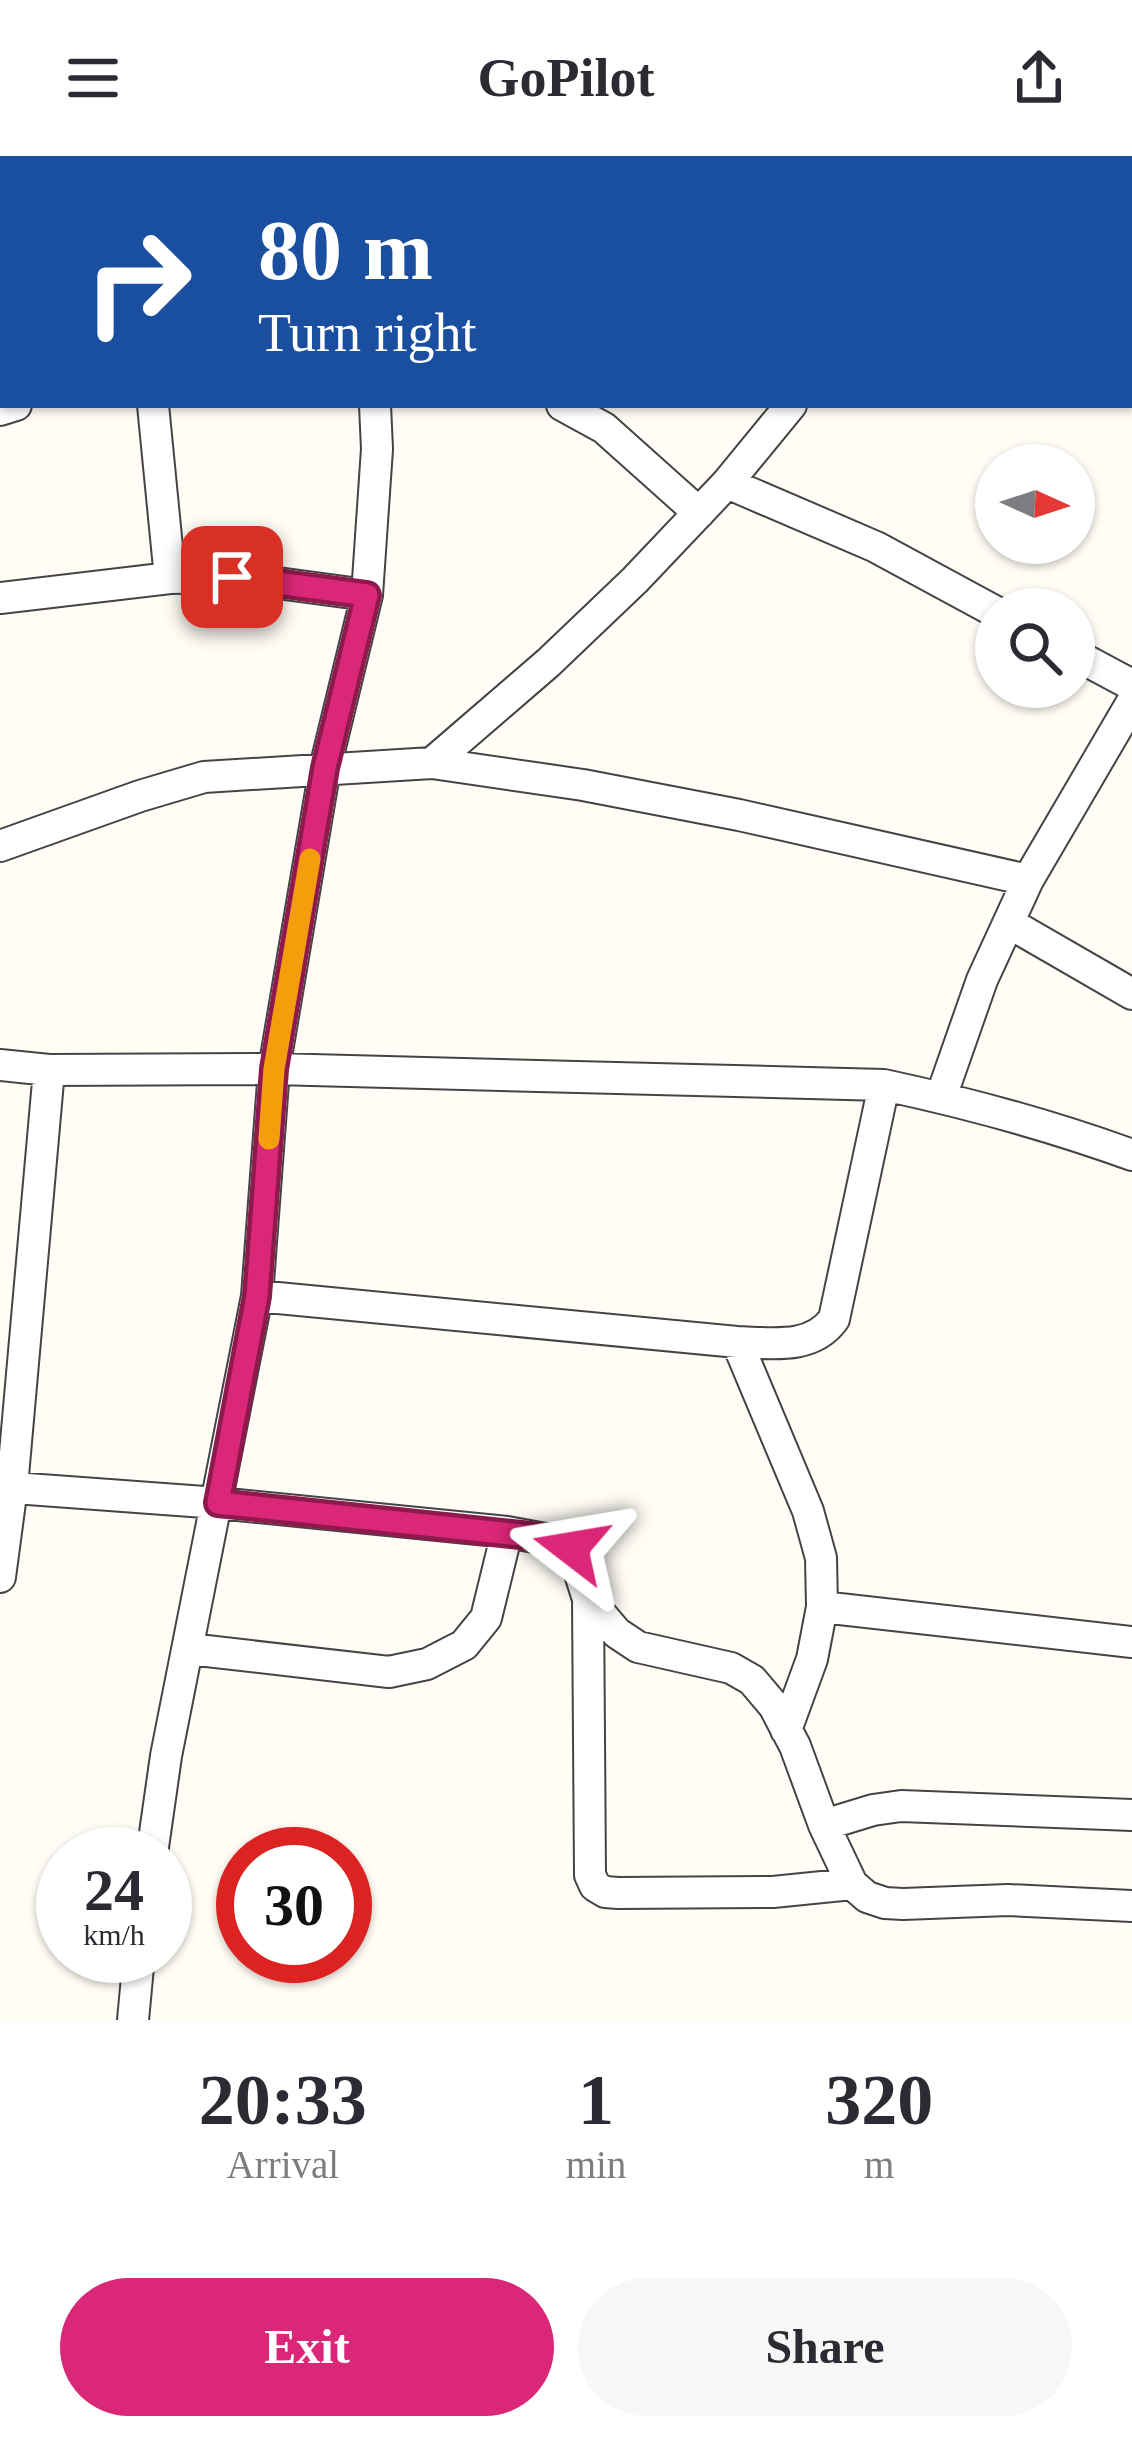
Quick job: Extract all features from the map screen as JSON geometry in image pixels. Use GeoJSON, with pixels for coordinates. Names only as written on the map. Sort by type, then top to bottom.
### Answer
{"type":"FeatureCollection","features":[{"type":"Feature","properties":{"kind":"street"},"geometry":{"type":"LineString","coordinates":[[153,408],[170,578]]}},
{"type":"Feature","properties":{"kind":"street"},"geometry":{"type":"LineString","coordinates":[[156,1827],[257,1296],[274,1069],[325,768],[367,595],[377,449],[375,408]]}},
{"type":"Feature","properties":{"kind":"street"},"geometry":{"type":"LineString","coordinates":[[567,408],[604,428],[699,512]]}},
{"type":"Feature","properties":{"kind":"street"},"geometry":{"type":"LineString","coordinates":[[432,763],[635,580],[727,483],[789,408]]}},
{"type":"Feature","properties":{"kind":"street"},"geometry":{"type":"LineString","coordinates":[[727,483],[876,547],[975,601]]}},
{"type":"Feature","properties":{"kind":"street"},"geometry":{"type":"LineString","coordinates":[[0,598],[170,578],[232,577],[367,595]]}},
{"type":"Feature","properties":{"kind":"street"},"geometry":{"type":"LineString","coordinates":[[1095,666],[1132,686]]}},
{"type":"Feature","properties":{"kind":"street"},"geometry":{"type":"LineString","coordinates":[[941,1097],[982,980],[1028,880],[1132,702]]}},
{"type":"Feature","properties":{"kind":"street"},"geometry":{"type":"LineString","coordinates":[[0,846],[204,778],[432,763],[717,811],[1028,880]]}},
{"type":"Feature","properties":{"kind":"street"},"geometry":{"type":"LineString","coordinates":[[1010,923],[1132,994]]}},
{"type":"Feature","properties":{"kind":"street"},"geometry":{"type":"LineString","coordinates":[[0,1065],[49,1070],[274,1069],[884,1085],[941,1097],[1132,1155]]}},
{"type":"Feature","properties":{"kind":"street"},"geometry":{"type":"LineString","coordinates":[[0,1577],[49,1070]]}},
{"type":"Feature","properties":{"kind":"street"},"geometry":{"type":"LineString","coordinates":[[257,1296],[737,1342],[806,1341],[824,1332],[834,1318],[884,1085]]}},
{"type":"Feature","properties":{"kind":"street"},"geometry":{"type":"LineString","coordinates":[[737,1342],[808,1511],[820,1558],[822,1607],[812,1659],[786,1730]]}},
{"type":"Feature","properties":{"kind":"street"},"geometry":{"type":"LineString","coordinates":[[6,1487],[218,1503],[507,1532],[562,1542],[571,1548],[588,1599],[590,1875],[595,1886],[605,1892],[673,1894],[852,1884]]}},
{"type":"Feature","properties":{"kind":"street"},"geometry":{"type":"LineString","coordinates":[[189,1649],[388,1672],[427,1664],[464,1645],[486,1618],[507,1532]]}},
{"type":"Feature","properties":{"kind":"street"},"geometry":{"type":"LineString","coordinates":[[588,1599],[617,1633],[638,1647],[731,1667],[752,1680],[786,1730],[852,1884],[868,1897],[903,1904],[1008,1900],[1132,1906]]}},
{"type":"Feature","properties":{"kind":"street"},"geometry":{"type":"LineString","coordinates":[[822,1607],[1132,1642]]}},
{"type":"Feature","properties":{"kind":"street"},"geometry":{"type":"LineString","coordinates":[[824,1825],[901,1806],[1132,1815]]}},
{"type":"Feature","properties":{"kind":"street"},"geometry":{"type":"LineString","coordinates":[[133,2020],[136,1983]]}},
{"type":"Feature","properties":{"kind":"slow traffic"},"geometry":{"type":"LineString","coordinates":[[269,1139],[274,1069],[310,859]]}},
{"type":"Feature","properties":{"kind":"route"},"geometry":{"type":"LineString","coordinates":[[232,577],[367,595],[325,768],[274,1069],[257,1296],[218,1503],[540,1537],[571,1548]]}}]}
